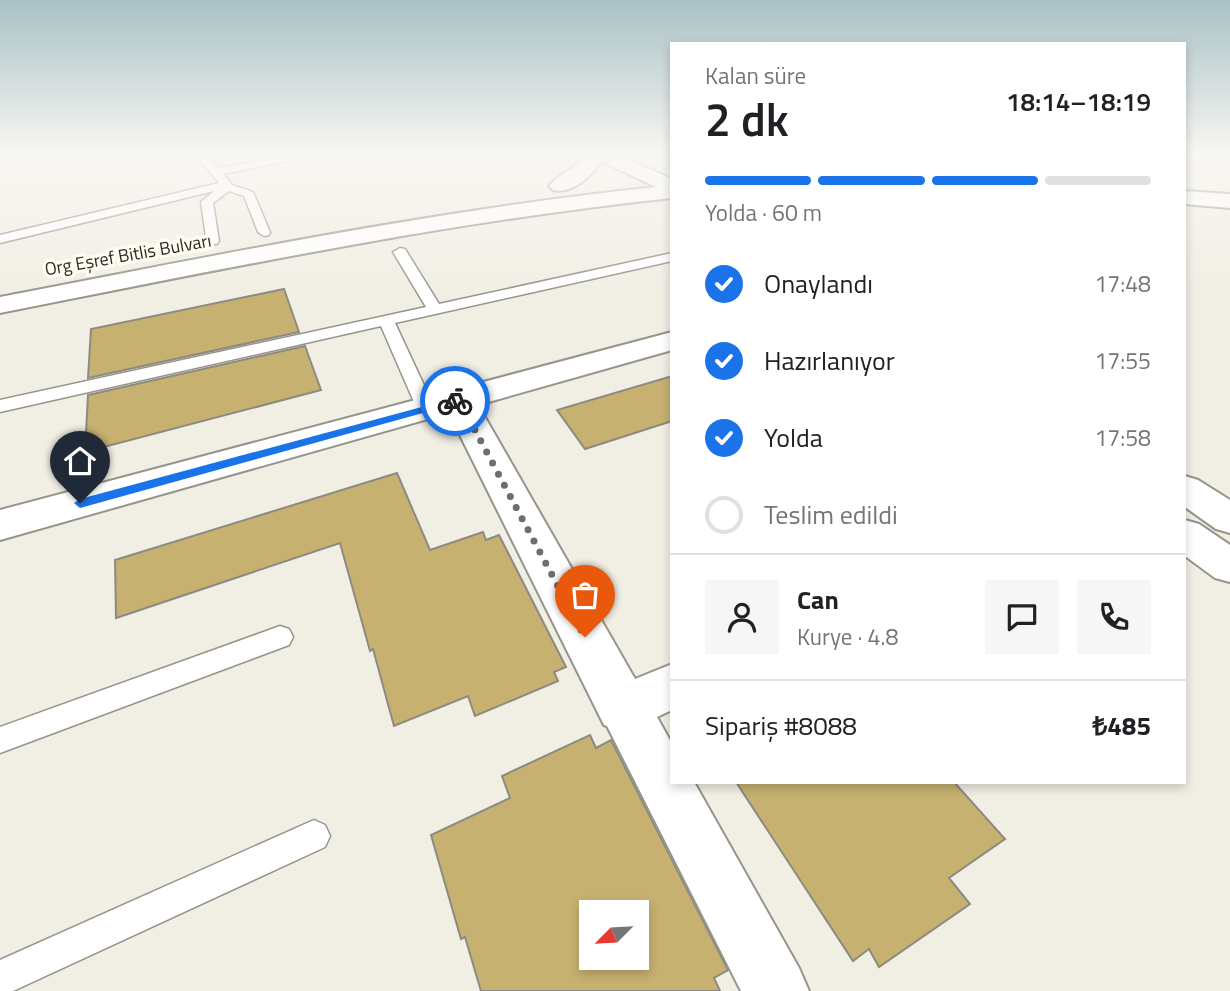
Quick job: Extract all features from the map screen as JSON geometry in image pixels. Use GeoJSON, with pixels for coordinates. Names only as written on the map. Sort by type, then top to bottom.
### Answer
{"type":"FeatureCollection","features":[{"type":"Feature","properties":{"kind":"main road","name":"Org Eşref Bitlis Bulvarı"},"geometry":{"type":"LineString","coordinates":[[186,246],[435,202]]}},
{"type":"Feature","properties":{"kind":"main road"},"geometry":{"type":"LineString","coordinates":[[0,305],[429,223],[580,202]]}},
{"type":"Feature","properties":{"kind":"main road"},"geometry":{"type":"LineString","coordinates":[[648,202],[670,208]]}},
{"type":"Feature","properties":{"kind":"main road"},"geometry":{"type":"LineString","coordinates":[[0,525],[670,342]]}},
{"type":"Feature","properties":{"kind":"main road"},"geometry":{"type":"LineString","coordinates":[[442,405],[622,709],[776,991]]}},
{"type":"Feature","properties":{"kind":"main road"},"geometry":{"type":"LineString","coordinates":[[1186,490],[1230,519]]}},
{"type":"Feature","properties":{"kind":"main road"},"geometry":{"type":"LineString","coordinates":[[1186,536],[1230,566]]}},
{"type":"Feature","properties":{"kind":"main road"},"geometry":{"type":"LineString","coordinates":[[622,709],[670,687]]}},
{"type":"Feature","properties":{"kind":"lane"},"geometry":{"type":"LineString","coordinates":[[0,239],[157,202]]}},
{"type":"Feature","properties":{"kind":"lane"},"geometry":{"type":"LineString","coordinates":[[207,202],[212,241]]}},
{"type":"Feature","properties":{"kind":"lane"},"geometry":{"type":"LineString","coordinates":[[252,202],[264,232]]}},
{"type":"Feature","properties":{"kind":"lane"},"geometry":{"type":"LineString","coordinates":[[400,252],[435,310]]}},
{"type":"Feature","properties":{"kind":"lane"},"geometry":{"type":"LineString","coordinates":[[0,406],[670,257]]}},
{"type":"Feature","properties":{"kind":"lane"},"geometry":{"type":"LineString","coordinates":[[386,321],[442,405]]}},
{"type":"Feature","properties":{"kind":"lane"},"geometry":{"type":"LineString","coordinates":[[0,740],[280,637]]}},
{"type":"Feature","properties":{"kind":"lane"},"geometry":{"type":"LineString","coordinates":[[0,978],[314,836]]}},
{"type":"Feature","properties":{"kind":"building"},"geometry":{"type":"Polygon","coordinates":[[[284,289],[299,332],[88,378],[91,329],[284,289]]]}},
{"type":"Feature","properties":{"kind":"building"},"geometry":{"type":"Polygon","coordinates":[[[305,346],[321,390],[85,452],[88,395],[305,346]]]}},
{"type":"Feature","properties":{"kind":"building"},"geometry":{"type":"Polygon","coordinates":[[[670,377],[670,422],[585,449],[557,410],[670,377]]]}},
{"type":"Feature","properties":{"kind":"building"},"geometry":{"type":"Polygon","coordinates":[[[397,473],[430,550],[483,532],[486,540],[499,535],[566,667],[554,672],[558,681],[475,716],[468,696],[394,726],[340,543],[116,618],[115,560],[397,473]]]}},
{"type":"Feature","properties":{"kind":"building"},"geometry":{"type":"Polygon","coordinates":[[[590,735],[596,748],[611,740],[728,970],[714,978],[720,991],[481,991],[465,937],[461,939],[431,835],[510,798],[502,776],[590,735]]]}},
{"type":"Feature","properties":{"kind":"building"},"geometry":{"type":"Polygon","coordinates":[[[737,784],[956,784],[1005,839],[949,878],[970,904],[879,967],[869,949],[853,961],[737,784]]]}},
{"type":"Feature","properties":{"kind":"way so far"},"geometry":{"type":"LineString","coordinates":[[455,401],[459,400],[585,637]]}},
{"type":"Feature","properties":{"kind":"route"},"geometry":{"type":"LineString","coordinates":[[80,503],[455,401]]}}]}
